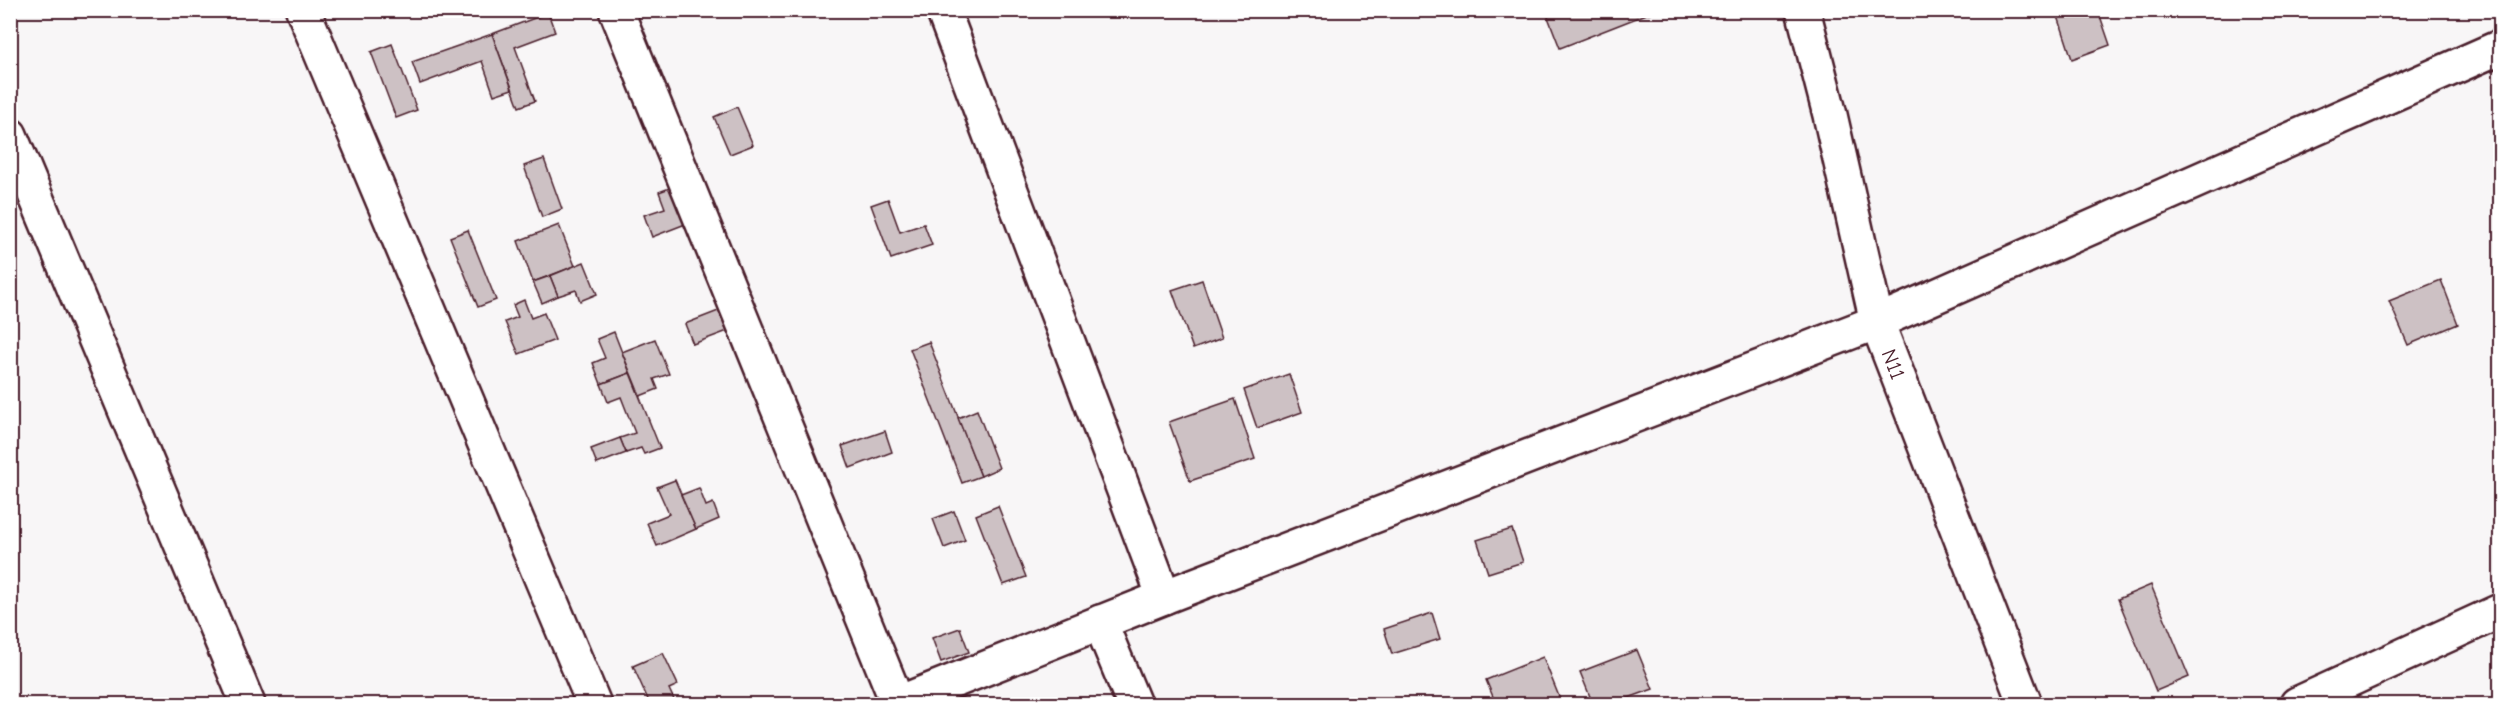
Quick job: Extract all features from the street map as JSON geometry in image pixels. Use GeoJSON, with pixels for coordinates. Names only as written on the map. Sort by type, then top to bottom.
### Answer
{"type":"FeatureCollection","features":[{"type":"Feature","properties":{"kind":"street"},"geometry":{"type":"LineString","coordinates":[[303,10],[594,705]]}},
{"type":"Feature","properties":{"kind":"street"},"geometry":{"type":"LineString","coordinates":[[616,10],[897,704],[1164,597],[1877,322],[2500,47]]}},
{"type":"Feature","properties":{"kind":"street"},"geometry":{"type":"LineString","coordinates":[[943,10],[1164,597]]}},
{"type":"Feature","properties":{"kind":"street","name":"N11"},"geometry":{"type":"LineString","coordinates":[[1803,10],[1830,115],[1877,322],[2025,705]]}},
{"type":"Feature","properties":{"kind":"street"},"geometry":{"type":"LineString","coordinates":[[10,135],[248,705]]}},
{"type":"Feature","properties":{"kind":"street"},"geometry":{"type":"LineString","coordinates":[[2297,705],[2500,611]]}},
{"type":"Feature","properties":{"kind":"street"},"geometry":{"type":"LineString","coordinates":[[1100,622],[1134,705]]}},
{"type":"Feature","properties":{"kind":"building"},"geometry":{"type":"Polygon","coordinates":[[[1551,10],[1657,10],[1560,48],[1546,12],[1551,10]]]}},
{"type":"Feature","properties":{"kind":"building"},"geometry":{"type":"Polygon","coordinates":[[[2056,10],[2098,10],[2110,45],[2072,59],[2056,10]]]}},
{"type":"Feature","properties":{"kind":"building"},"geometry":{"type":"Polygon","coordinates":[[[548,13],[555,32],[515,47],[535,101],[519,107],[492,34],[548,13]]]}},
{"type":"Feature","properties":{"kind":"building"},"geometry":{"type":"Polygon","coordinates":[[[492,34],[512,89],[494,95],[482,61],[420,84],[412,62],[492,34]]]}},
{"type":"Feature","properties":{"kind":"building"},"geometry":{"type":"Polygon","coordinates":[[[392,44],[417,110],[396,118],[371,52],[392,44]]]}},
{"type":"Feature","properties":{"kind":"building"},"geometry":{"type":"Polygon","coordinates":[[[737,107],[753,145],[730,154],[714,117],[737,107]]]}},
{"type":"Feature","properties":{"kind":"building"},"geometry":{"type":"Polygon","coordinates":[[[544,159],[562,209],[542,217],[524,166],[544,159]]]}},
{"type":"Feature","properties":{"kind":"building"},"geometry":{"type":"Polygon","coordinates":[[[675,186],[688,223],[652,237],[644,215],[665,208],[659,192],[675,186]]]}},
{"type":"Feature","properties":{"kind":"building"},"geometry":{"type":"Polygon","coordinates":[[[888,199],[900,232],[924,224],[932,245],[891,259],[871,205],[888,199]]]}},
{"type":"Feature","properties":{"kind":"building"},"geometry":{"type":"Polygon","coordinates":[[[559,225],[575,266],[533,282],[518,241],[559,225]]]}},
{"type":"Feature","properties":{"kind":"building"},"geometry":{"type":"Polygon","coordinates":[[[468,230],[496,300],[478,307],[450,237],[468,230]]]}},
{"type":"Feature","properties":{"kind":"building"},"geometry":{"type":"Polygon","coordinates":[[[584,262],[597,294],[580,301],[576,290],[558,296],[550,276],[584,262]]]}},
{"type":"Feature","properties":{"kind":"building"},"geometry":{"type":"Polygon","coordinates":[[[550,276],[558,296],[542,303],[533,282],[550,276]]]}},
{"type":"Feature","properties":{"kind":"building"},"geometry":{"type":"Polygon","coordinates":[[[1202,280],[1222,338],[1193,349],[1172,290],[1202,280]]]}},
{"type":"Feature","properties":{"kind":"building"},"geometry":{"type":"Polygon","coordinates":[[[2441,280],[2458,324],[2408,345],[2389,301],[2441,280]]]}},
{"type":"Feature","properties":{"kind":"building"},"geometry":{"type":"Polygon","coordinates":[[[524,300],[531,318],[544,313],[555,340],[519,354],[505,322],[518,317],[513,305],[524,300]]]}},
{"type":"Feature","properties":{"kind":"building"},"geometry":{"type":"Polygon","coordinates":[[[726,308],[733,329],[693,344],[685,324],[726,308]]]}},
{"type":"Feature","properties":{"kind":"building"},"geometry":{"type":"Polygon","coordinates":[[[614,332],[630,373],[601,384],[593,363],[605,358],[597,339],[614,332]]]}},
{"type":"Feature","properties":{"kind":"building"},"geometry":{"type":"Polygon","coordinates":[[[655,339],[669,374],[654,379],[658,389],[640,396],[622,352],[655,339]]]}},
{"type":"Feature","properties":{"kind":"building"},"geometry":{"type":"Polygon","coordinates":[[[929,342],[981,476],[962,483],[910,349],[929,342]]]}},
{"type":"Feature","properties":{"kind":"building"},"geometry":{"type":"Polygon","coordinates":[[[630,373],[660,448],[644,454],[641,448],[626,453],[620,438],[635,433],[621,397],[608,402],[601,384],[630,373]]]}},
{"type":"Feature","properties":{"kind":"building"},"geometry":{"type":"Polygon","coordinates":[[[1289,374],[1302,412],[1257,428],[1244,390],[1289,374]]]}},
{"type":"Feature","properties":{"kind":"building"},"geometry":{"type":"Polygon","coordinates":[[[1235,399],[1255,459],[1190,481],[1169,422],[1235,399]]]}},
{"type":"Feature","properties":{"kind":"building"},"geometry":{"type":"Polygon","coordinates":[[[977,410],[999,468],[981,476],[958,418],[977,410]]]}},
{"type":"Feature","properties":{"kind":"building"},"geometry":{"type":"Polygon","coordinates":[[[885,431],[892,452],[850,468],[842,446],[885,431]]]}},
{"type":"Feature","properties":{"kind":"building"},"geometry":{"type":"Polygon","coordinates":[[[620,438],[626,453],[597,464],[591,449],[620,438]]]}},
{"type":"Feature","properties":{"kind":"building"},"geometry":{"type":"Polygon","coordinates":[[[675,480],[696,529],[657,546],[647,523],[669,514],[657,487],[675,480]]]}},
{"type":"Feature","properties":{"kind":"building"},"geometry":{"type":"Polygon","coordinates":[[[699,488],[706,506],[713,503],[719,519],[696,529],[681,495],[699,488]]]}},
{"type":"Feature","properties":{"kind":"building"},"geometry":{"type":"Polygon","coordinates":[[[998,506],[1026,577],[1003,585],[976,515],[998,506]]]}},
{"type":"Feature","properties":{"kind":"building"},"geometry":{"type":"Polygon","coordinates":[[[954,511],[965,540],[944,548],[933,519],[954,511]]]}},
{"type":"Feature","properties":{"kind":"building"},"geometry":{"type":"Polygon","coordinates":[[[1512,529],[1523,562],[1488,573],[1477,540],[1512,529]]]}},
{"type":"Feature","properties":{"kind":"building"},"geometry":{"type":"Polygon","coordinates":[[[2151,585],[2189,677],[2156,691],[2118,599],[2151,585]]]}},
{"type":"Feature","properties":{"kind":"building"},"geometry":{"type":"Polygon","coordinates":[[[1432,613],[1440,639],[1392,654],[1384,629],[1432,613]]]}},
{"type":"Feature","properties":{"kind":"building"},"geometry":{"type":"Polygon","coordinates":[[[960,628],[969,652],[941,662],[932,638],[960,628]]]}},
{"type":"Feature","properties":{"kind":"building"},"geometry":{"type":"Polygon","coordinates":[[[1637,650],[1653,689],[1612,704],[1593,704],[1580,672],[1637,650]]]}},
{"type":"Feature","properties":{"kind":"building"},"geometry":{"type":"Polygon","coordinates":[[[663,653],[678,685],[669,689],[676,704],[650,704],[633,666],[663,653]]]}},
{"type":"Feature","properties":{"kind":"building"},"geometry":{"type":"Polygon","coordinates":[[[1543,657],[1562,704],[1496,704],[1486,680],[1543,657]]]}}]}
